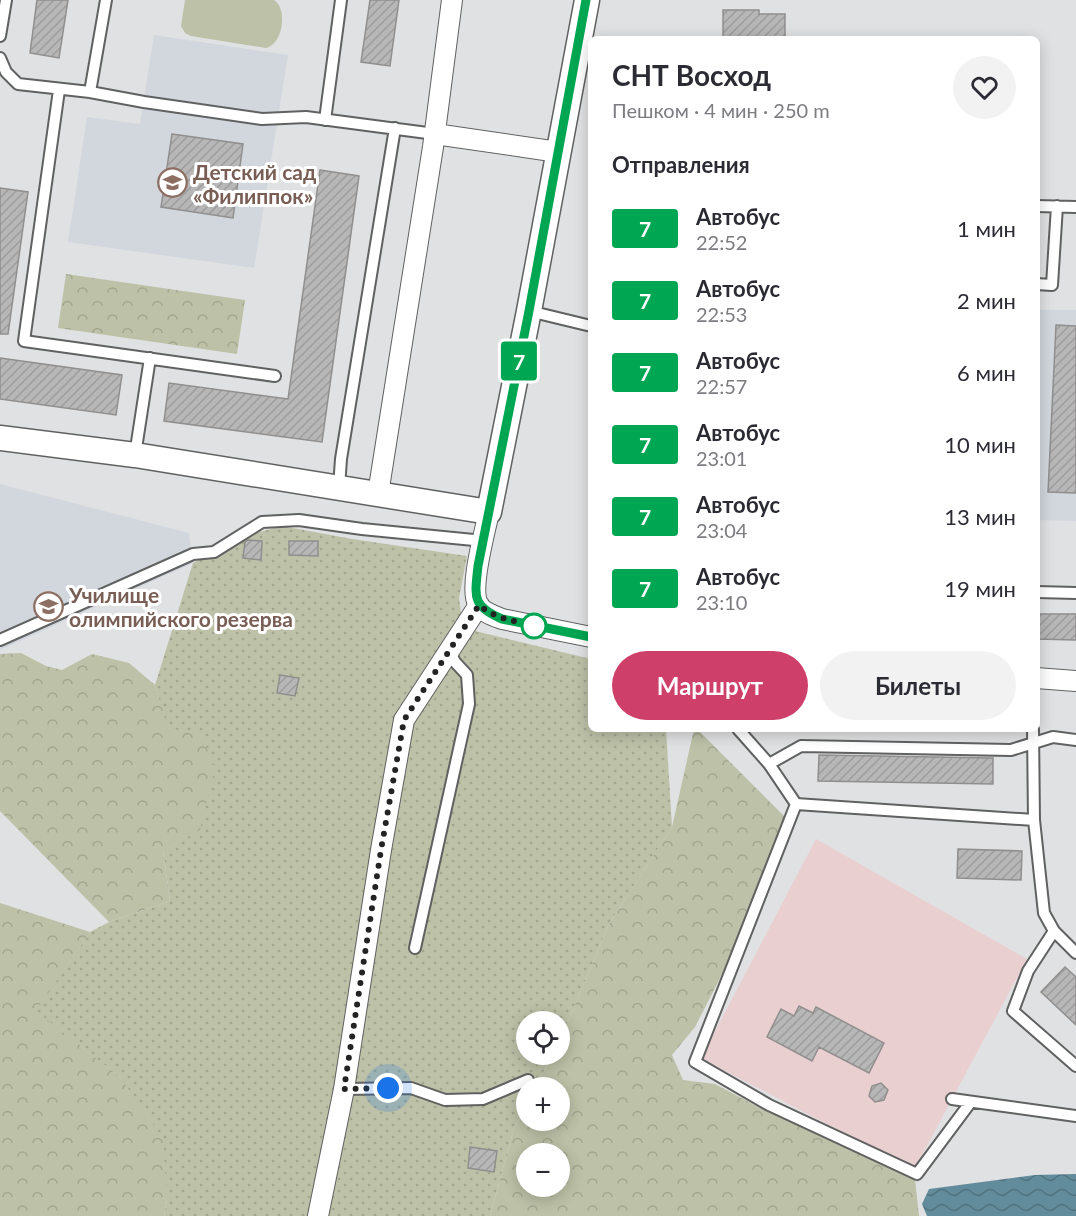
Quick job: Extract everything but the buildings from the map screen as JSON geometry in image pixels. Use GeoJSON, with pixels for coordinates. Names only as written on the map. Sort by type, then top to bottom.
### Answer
{"type":"FeatureCollection","features":[{"type":"Feature","properties":{"kind":"street"},"geometry":{"type":"LineString","coordinates":[[378,494],[435,134],[452,0]]}},
{"type":"Feature","properties":{"kind":"street"},"geometry":{"type":"LineString","coordinates":[[586,0],[475,590],[479,605],[489,614],[502,619],[588,636]]}},
{"type":"Feature","properties":{"kind":"street"},"geometry":{"type":"LineString","coordinates":[[435,134],[558,152]]}},
{"type":"Feature","properties":{"kind":"street"},"geometry":{"type":"LineString","coordinates":[[0,438],[135,455],[489,512]]}},
{"type":"Feature","properties":{"kind":"street"},"geometry":{"type":"LineString","coordinates":[[318,1216],[344,1089],[381,850],[404,720],[479,605]]}},
{"type":"Feature","properties":{"kind":"street"},"geometry":{"type":"LineString","coordinates":[[1040,678],[1076,681]]}},
{"type":"Feature","properties":{"kind":"lane"},"geometry":{"type":"LineString","coordinates":[[0,36],[6,0]]}},
{"type":"Feature","properties":{"kind":"lane"},"geometry":{"type":"LineString","coordinates":[[90,92],[106,0]]}},
{"type":"Feature","properties":{"kind":"lane"},"geometry":{"type":"LineString","coordinates":[[325,120],[341,0]]}},
{"type":"Feature","properties":{"kind":"lane"},"geometry":{"type":"LineString","coordinates":[[0,58],[6,72],[18,84],[90,92],[262,119],[292,117],[435,134]]}},
{"type":"Feature","properties":{"kind":"lane"},"geometry":{"type":"LineString","coordinates":[[59,90],[24,341],[274,376]]}},
{"type":"Feature","properties":{"kind":"lane"},"geometry":{"type":"LineString","coordinates":[[339,487],[341,459],[395,128]]}},
{"type":"Feature","properties":{"kind":"lane"},"geometry":{"type":"LineString","coordinates":[[1040,206],[1076,207]]}},
{"type":"Feature","properties":{"kind":"lane"},"geometry":{"type":"LineString","coordinates":[[1040,284],[1052,285],[1057,206]]}},
{"type":"Feature","properties":{"kind":"lane"},"geometry":{"type":"LineString","coordinates":[[529,311],[588,325]]}},
{"type":"Feature","properties":{"kind":"lane"},"geometry":{"type":"LineString","coordinates":[[135,455],[150,358]]}},
{"type":"Feature","properties":{"kind":"lane"},"geometry":{"type":"LineString","coordinates":[[0,640],[193,554],[214,552],[262,522],[299,520],[362,529],[484,541]]}},
{"type":"Feature","properties":{"kind":"lane"},"geometry":{"type":"LineString","coordinates":[[1040,592],[1076,593]]}},
{"type":"Feature","properties":{"kind":"lane"},"geometry":{"type":"LineString","coordinates":[[416,948],[469,704],[466,675],[454,662],[449,651]]}},
{"type":"Feature","properties":{"kind":"lane"},"geometry":{"type":"LineString","coordinates":[[741,732],[769,764],[796,804]]}},
{"type":"Feature","properties":{"kind":"lane"},"geometry":{"type":"LineString","coordinates":[[1033,732],[1034,820],[1044,913],[1054,931],[1076,953]]}},
{"type":"Feature","properties":{"kind":"lane"},"geometry":{"type":"LineString","coordinates":[[769,764],[801,746],[1011,750],[1053,736],[1076,740]]}},
{"type":"Feature","properties":{"kind":"lane"},"geometry":{"type":"LineString","coordinates":[[796,804],[1034,820]]}},
{"type":"Feature","properties":{"kind":"lane"},"geometry":{"type":"LineString","coordinates":[[796,804],[695,1062],[769,1105],[917,1174],[969,1103]]}},
{"type":"Feature","properties":{"kind":"lane"},"geometry":{"type":"LineString","coordinates":[[1054,931],[1028,971],[1013,1011],[1076,1066]]}},
{"type":"Feature","properties":{"kind":"lane"},"geometry":{"type":"LineString","coordinates":[[344,1089],[411,1088],[445,1100],[483,1098],[516,1085]]}},
{"type":"Feature","properties":{"kind":"lane"},"geometry":{"type":"LineString","coordinates":[[952,1099],[1076,1116]]}},
{"type":"Feature","properties":{"kind":"shaded area","name":"Детский сад «Филиппок»"},"geometry":{"type":"Polygon","coordinates":[[[154,35],[288,55],[254,268],[68,242],[87,117],[140,124],[154,35]]]}},
{"type":"Feature","properties":{"kind":"shaded area"},"geometry":{"type":"Polygon","coordinates":[[[1040,310],[1076,310],[1076,521],[1040,520],[1040,310]]]}},
{"type":"Feature","properties":{"kind":"shaded area","name":"Училище олимпийского резерва"},"geometry":{"type":"Polygon","coordinates":[[[0,484],[189,533],[193,563],[0,650],[0,484]]]}},
{"type":"Feature","properties":{"kind":"shaded area"},"geometry":{"type":"Polygon","coordinates":[[[816,839],[1027,959],[914,1170],[701,1058],[816,839]]]}},
{"type":"Feature","properties":{"kind":"green space"},"geometry":{"type":"Polygon","coordinates":[[[185,0],[274,0],[281,11],[280,33],[272,45],[266,48],[191,36],[185,33],[181,26],[185,0]]]}},
{"type":"Feature","properties":{"kind":"green space"},"geometry":{"type":"Polygon","coordinates":[[[66,274],[245,300],[237,354],[58,328],[66,274]]]}},
{"type":"Feature","properties":{"kind":"green space"},"geometry":{"type":"Polygon","coordinates":[[[282,526],[467,556],[459,598],[463,628],[588,658],[588,732],[666,732],[672,827],[609,924],[570,1016],[570,1011],[516,1011],[516,1065],[547,1065],[541,1077],[516,1077],[516,1124],[490,1216],[164,1216],[167,1200],[120,1077],[35,1011],[90,932],[109,922],[170,901],[163,851],[200,829],[201,735],[167,728],[155,685],[193,563],[252,534],[282,526]]]}},
{"type":"Feature","properties":{"kind":"green space"},"geometry":{"type":"Polygon","coordinates":[[[21,653],[46,666],[62,670],[92,654],[129,663],[155,685],[168,728],[201,734],[215,768],[200,830],[163,851],[170,901],[109,922],[0,811],[0,654],[21,653]]]}},
{"type":"Feature","properties":{"kind":"green space"},"geometry":{"type":"Polygon","coordinates":[[[693,732],[700,732],[789,821],[741,937],[695,1027],[672,1055],[683,1080],[715,1084],[766,1111],[914,1170],[919,1216],[490,1216],[516,1124],[516,1131],[570,1131],[570,1077],[541,1077],[547,1065],[570,1065],[570,1016],[609,924],[672,827],[693,732]]]}},
{"type":"Feature","properties":{"kind":"green space"},"geometry":{"type":"Polygon","coordinates":[[[0,903],[90,932],[36,1011],[120,1077],[163,1138],[167,1200],[164,1216],[0,1216],[0,903]]]}},
{"type":"Feature","properties":{"kind":"water"},"geometry":{"type":"Polygon","coordinates":[[[1076,1174],[1076,1216],[927,1216],[922,1204],[929,1189],[1035,1175],[1076,1174]]]}},
{"type":"Feature","properties":{"kind":"bus line","name":"7"},"geometry":{"type":"LineString","coordinates":[[586,0],[475,590],[479,605],[489,614],[502,619],[588,636]]}},
{"type":"Feature","properties":{"kind":"place","name":"Детский сад «Филиппок»"},"geometry":{"type":"Point","coordinates":[172,183]}},
{"type":"Feature","properties":{"kind":"place","name":"Училище олимпийского резерва"},"geometry":{"type":"Point","coordinates":[48,606]}},
{"type":"Feature","properties":{"kind":"route"},"geometry":{"type":"LineString","coordinates":[[388,1088],[344,1089],[381,850],[404,720],[479,605],[489,614],[502,619],[534,626]]}}]}
